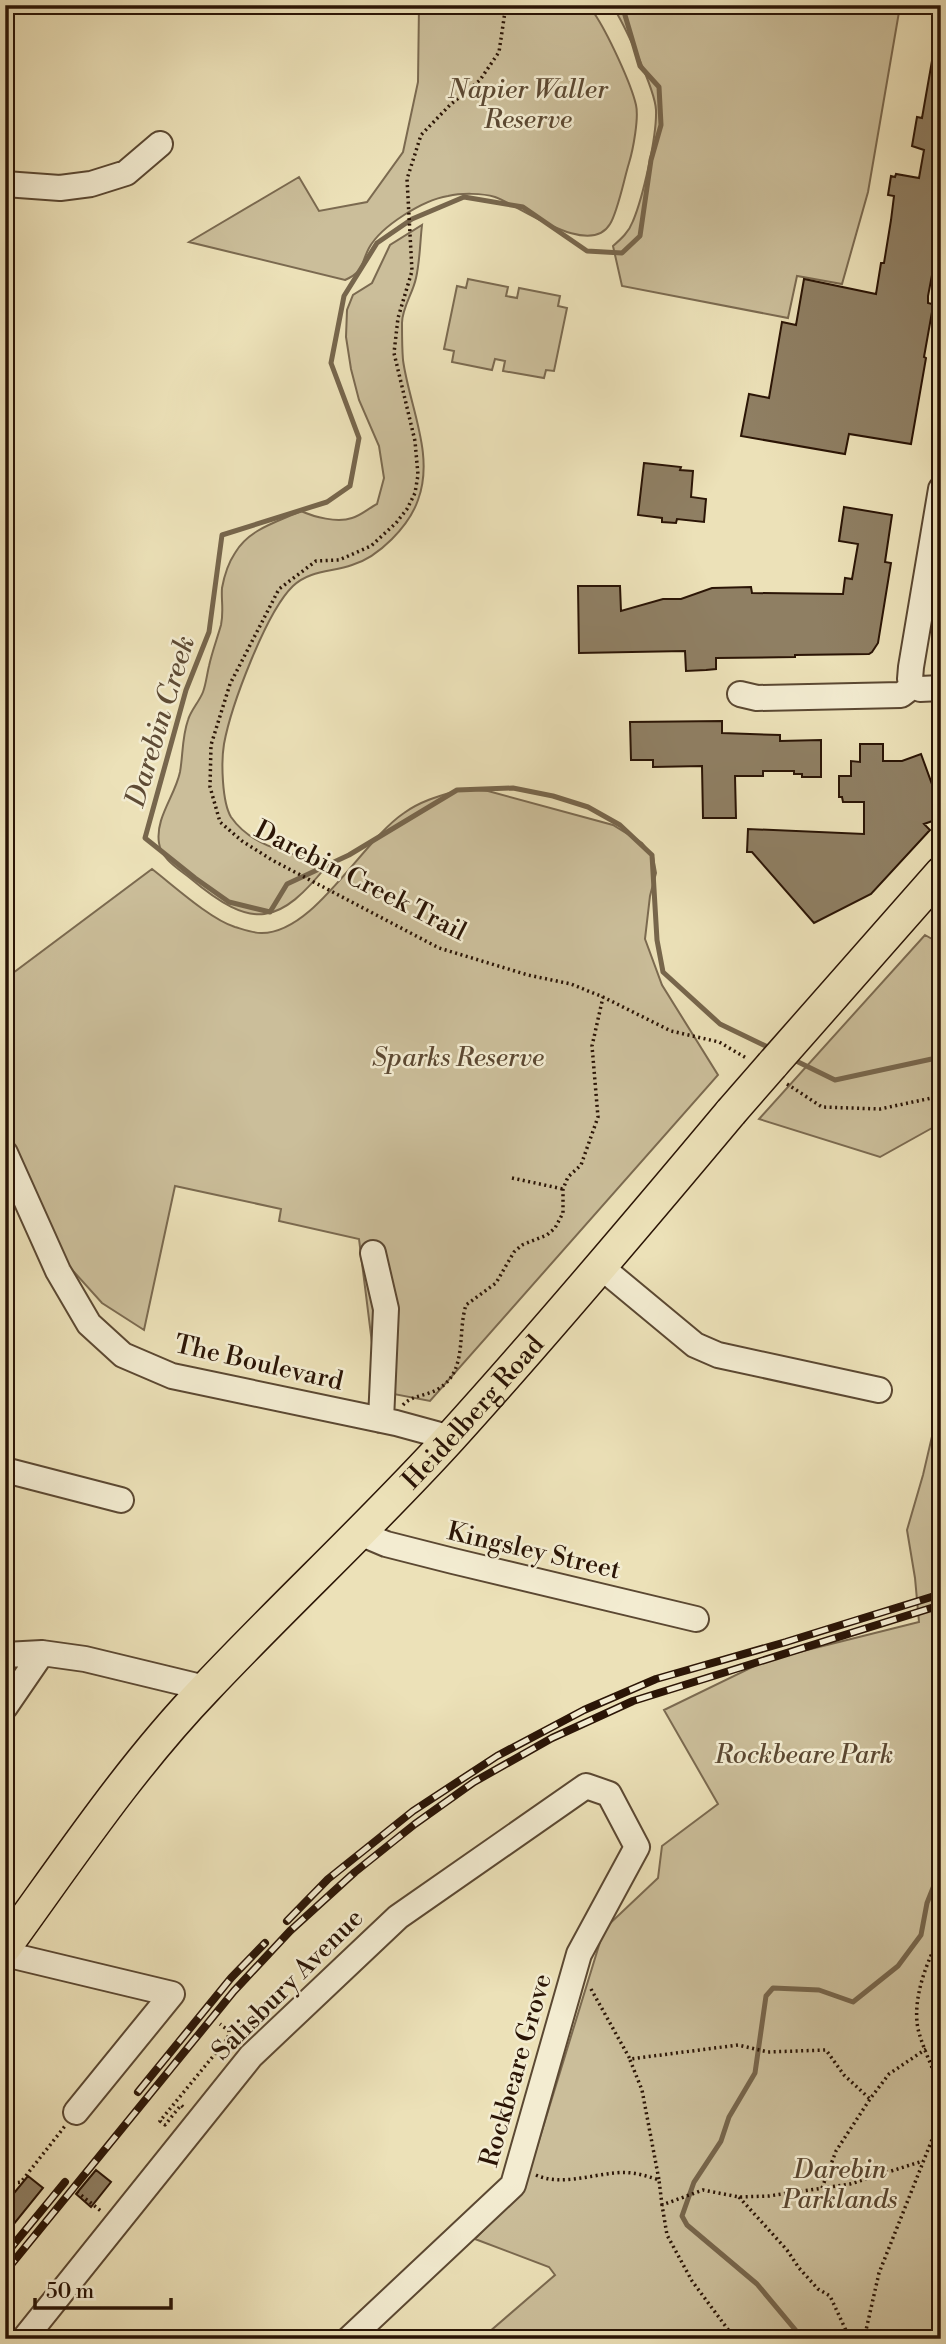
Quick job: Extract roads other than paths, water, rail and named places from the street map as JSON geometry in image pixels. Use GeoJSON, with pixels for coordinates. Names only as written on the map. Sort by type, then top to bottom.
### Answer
{"type":"FeatureCollection","features":[{"type":"Feature","properties":{"kind":"main road","name":"Heidelberg Road"},"geometry":{"type":"LineString","coordinates":[[5,1947],[131,1773],[205,1688],[451,1438],[601,1267],[800,1032],[941,873]]}},
{"type":"Feature","properties":{"kind":"street"},"geometry":{"type":"LineString","coordinates":[[5,184],[60,188],[91,184],[126,173],[160,144]]}},
{"type":"Feature","properties":{"kind":"street"},"geometry":{"type":"LineString","coordinates":[[912,686],[911,667],[941,489]]}},
{"type":"Feature","properties":{"kind":"street"},"geometry":{"type":"LineString","coordinates":[[912,686],[920,689],[941,688]]}},
{"type":"Feature","properties":{"kind":"street"},"geometry":{"type":"LineString","coordinates":[[740,694],[757,698],[901,695],[912,686]]}},
{"type":"Feature","properties":{"kind":"street","name":"The Boulevard"},"geometry":{"type":"LineString","coordinates":[[5,1153],[58,1271],[89,1324],[123,1356],[172,1376],[389,1421],[451,1438]]}},
{"type":"Feature","properties":{"kind":"street"},"geometry":{"type":"LineString","coordinates":[[373,1253],[386,1309],[389,1421]]}},
{"type":"Feature","properties":{"kind":"street"},"geometry":{"type":"LineString","coordinates":[[601,1267],[695,1345],[718,1354],[879,1390]]}},
{"type":"Feature","properties":{"kind":"street"},"geometry":{"type":"LineString","coordinates":[[5,1470],[121,1500]]}},
{"type":"Feature","properties":{"kind":"street","name":"Kingsley Street"},"geometry":{"type":"LineString","coordinates":[[360,1533],[386,1544],[696,1619]]}},
{"type":"Feature","properties":{"kind":"street"},"geometry":{"type":"LineString","coordinates":[[5,1707],[42,1653]]}},
{"type":"Feature","properties":{"kind":"street"},"geometry":{"type":"LineString","coordinates":[[5,1655],[42,1653],[85,1659],[205,1688]]}},
{"type":"Feature","properties":{"kind":"street","name":"Rockbeare Grove"},"geometry":{"type":"LineString","coordinates":[[349,2339],[513,2185],[579,1954],[637,1847],[609,1794],[586,1786]]}},
{"type":"Feature","properties":{"kind":"street","name":"Salisbury Avenue"},"geometry":{"type":"LineString","coordinates":[[24,2339],[251,2056],[398,1917],[586,1786]]}},
{"type":"Feature","properties":{"kind":"street"},"geometry":{"type":"LineString","coordinates":[[5,1954],[172,1994],[76,2112]]}},
{"type":"Feature","properties":{"kind":"waterway","name":"Darebin Creek"},"geometry":{"type":"LineString","coordinates":[[622,5],[640,66],[659,87],[661,125],[651,160],[640,236],[622,253],[587,251],[523,207],[464,197],[412,219],[377,243],[344,296],[331,363],[359,438],[350,486],[327,502],[222,535],[209,632],[186,690],[145,838],[229,902],[270,912],[287,884],[349,855],[457,790],[513,788],[588,807],[620,825],[652,855],[657,940],[663,972],[720,1024],[772,1049]]}},
{"type":"Feature","properties":{"kind":"waterway","name":"Darebin Creek"},"geometry":{"type":"LineString","coordinates":[[790,1058],[835,1080],[941,1057]]}},
{"type":"Feature","properties":{"kind":"waterway","name":"Darebin Creek"},"geometry":{"type":"LineString","coordinates":[[941,1516],[937,1532],[941,1544]]}},
{"type":"Feature","properties":{"kind":"waterway","name":"Darebin Creek"},"geometry":{"type":"LineString","coordinates":[[803,2339],[757,2284],[687,2225],[682,2216],[694,2182],[721,2141],[729,2117],[755,2073],[766,1996],[773,1988],[819,1990],[853,2002],[898,1966],[921,1935],[927,1903],[941,1868]]}},
{"type":"Feature","properties":{"kind":"railway"},"geometry":{"type":"LineString","coordinates":[[287,1921],[328,1879],[413,1811],[497,1756],[584,1710],[656,1679],[941,1594]]}},
{"type":"Feature","properties":{"kind":"railway"},"geometry":{"type":"LineString","coordinates":[[5,2272],[234,1991],[290,1931],[355,1872],[415,1824],[474,1782],[552,1738],[633,1701],[941,1605]]}},
{"type":"Feature","properties":{"kind":"railway"},"geometry":{"type":"LineString","coordinates":[[138,2092],[231,1978],[265,1943]]}},
{"type":"Feature","properties":{"kind":"railway"},"geometry":{"type":"LineString","coordinates":[[5,2255],[65,2182]]}},
{"type":"Feature","properties":{"kind":"park label","name":"Napier Waller Reserve"},"geometry":{"type":"Point","coordinates":[528,104]}},
{"type":"Feature","properties":{"kind":"park label","name":"Sparks Reserve"},"geometry":{"type":"Point","coordinates":[458,1057]}},
{"type":"Feature","properties":{"kind":"park label","name":"Rockbeare Park"},"geometry":{"type":"Point","coordinates":[804,1754]}},
{"type":"Feature","properties":{"kind":"park label","name":"Darebin Parklands"},"geometry":{"type":"Point","coordinates":[840,2184]}}]}
